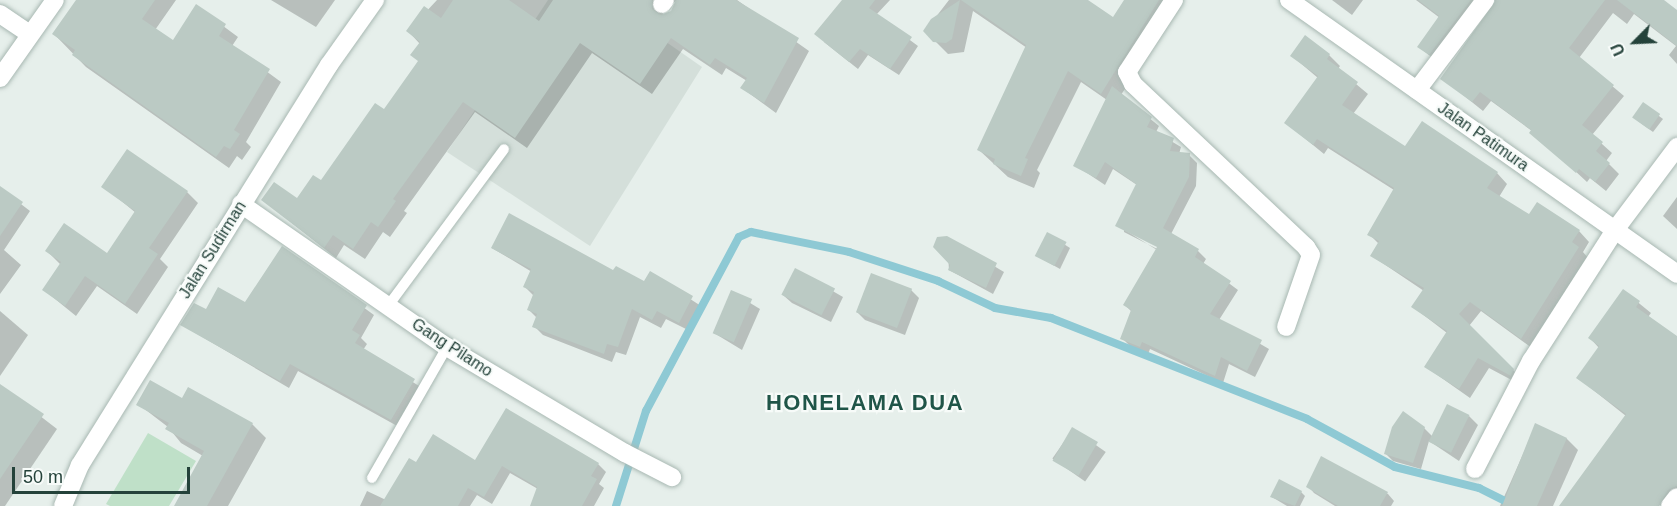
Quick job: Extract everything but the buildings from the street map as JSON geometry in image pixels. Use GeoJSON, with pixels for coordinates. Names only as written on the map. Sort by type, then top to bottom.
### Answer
{"type":"FeatureCollection","features":[{"type":"Feature","properties":{"kind":"street"},"geometry":{"type":"LineString","coordinates":[[0,78],[55,0]]}},
{"type":"Feature","properties":{"kind":"street","name":"Jalan Sudirman"},"geometry":{"type":"LineString","coordinates":[[63,506],[80,465],[241,204],[375,0]]}},
{"type":"Feature","properties":{"kind":"street"},"geometry":{"type":"LineString","coordinates":[[1174,0],[1127,72],[1133,84],[1306,247],[1311,255],[1286,327]]}},
{"type":"Feature","properties":{"kind":"street","name":"Jalan Patimura"},"geometry":{"type":"LineString","coordinates":[[1289,0],[1677,274]]}},
{"type":"Feature","properties":{"kind":"street"},"geometry":{"type":"LineString","coordinates":[[1417,90],[1485,0]]}},
{"type":"Feature","properties":{"kind":"street"},"geometry":{"type":"LineString","coordinates":[[0,14],[30,34]]}},
{"type":"Feature","properties":{"kind":"street"},"geometry":{"type":"LineString","coordinates":[[1475,469],[1531,362],[1616,230],[1677,147]]}},
{"type":"Feature","properties":{"kind":"street","name":"Gang Pilamo"},"geometry":{"type":"LineString","coordinates":[[241,204],[447,347],[632,457],[672,477]]}},
{"type":"Feature","properties":{"kind":"street"},"geometry":{"type":"LineString","coordinates":[[1670,506],[1677,497]]}},
{"type":"Feature","properties":{"kind":"lane"},"geometry":{"type":"LineString","coordinates":[[388,306],[504,149]]}},
{"type":"Feature","properties":{"kind":"lane"},"geometry":{"type":"LineString","coordinates":[[372,478],[447,347]]}},
{"type":"Feature","properties":{"kind":"shaded area"},"geometry":{"type":"Polygon","coordinates":[[[548,0],[606,0],[702,67],[590,246],[447,152],[548,0]]]}},
{"type":"Feature","properties":{"kind":"green space"},"geometry":{"type":"Polygon","coordinates":[[[148,433],[196,461],[169,506],[110,506],[106,504],[148,433]]]}},
{"type":"Feature","properties":{"kind":"waterway"},"geometry":{"type":"LineString","coordinates":[[616,506],[646,411],[739,237],[751,232],[849,252],[938,281],[995,308],[1051,318],[1307,419],[1395,467],[1479,488],[1515,506]]}},
{"type":"Feature","properties":{"kind":"district","name":"HONELAMA DUA"},"geometry":{"type":"Point","coordinates":[865,403]}}]}
